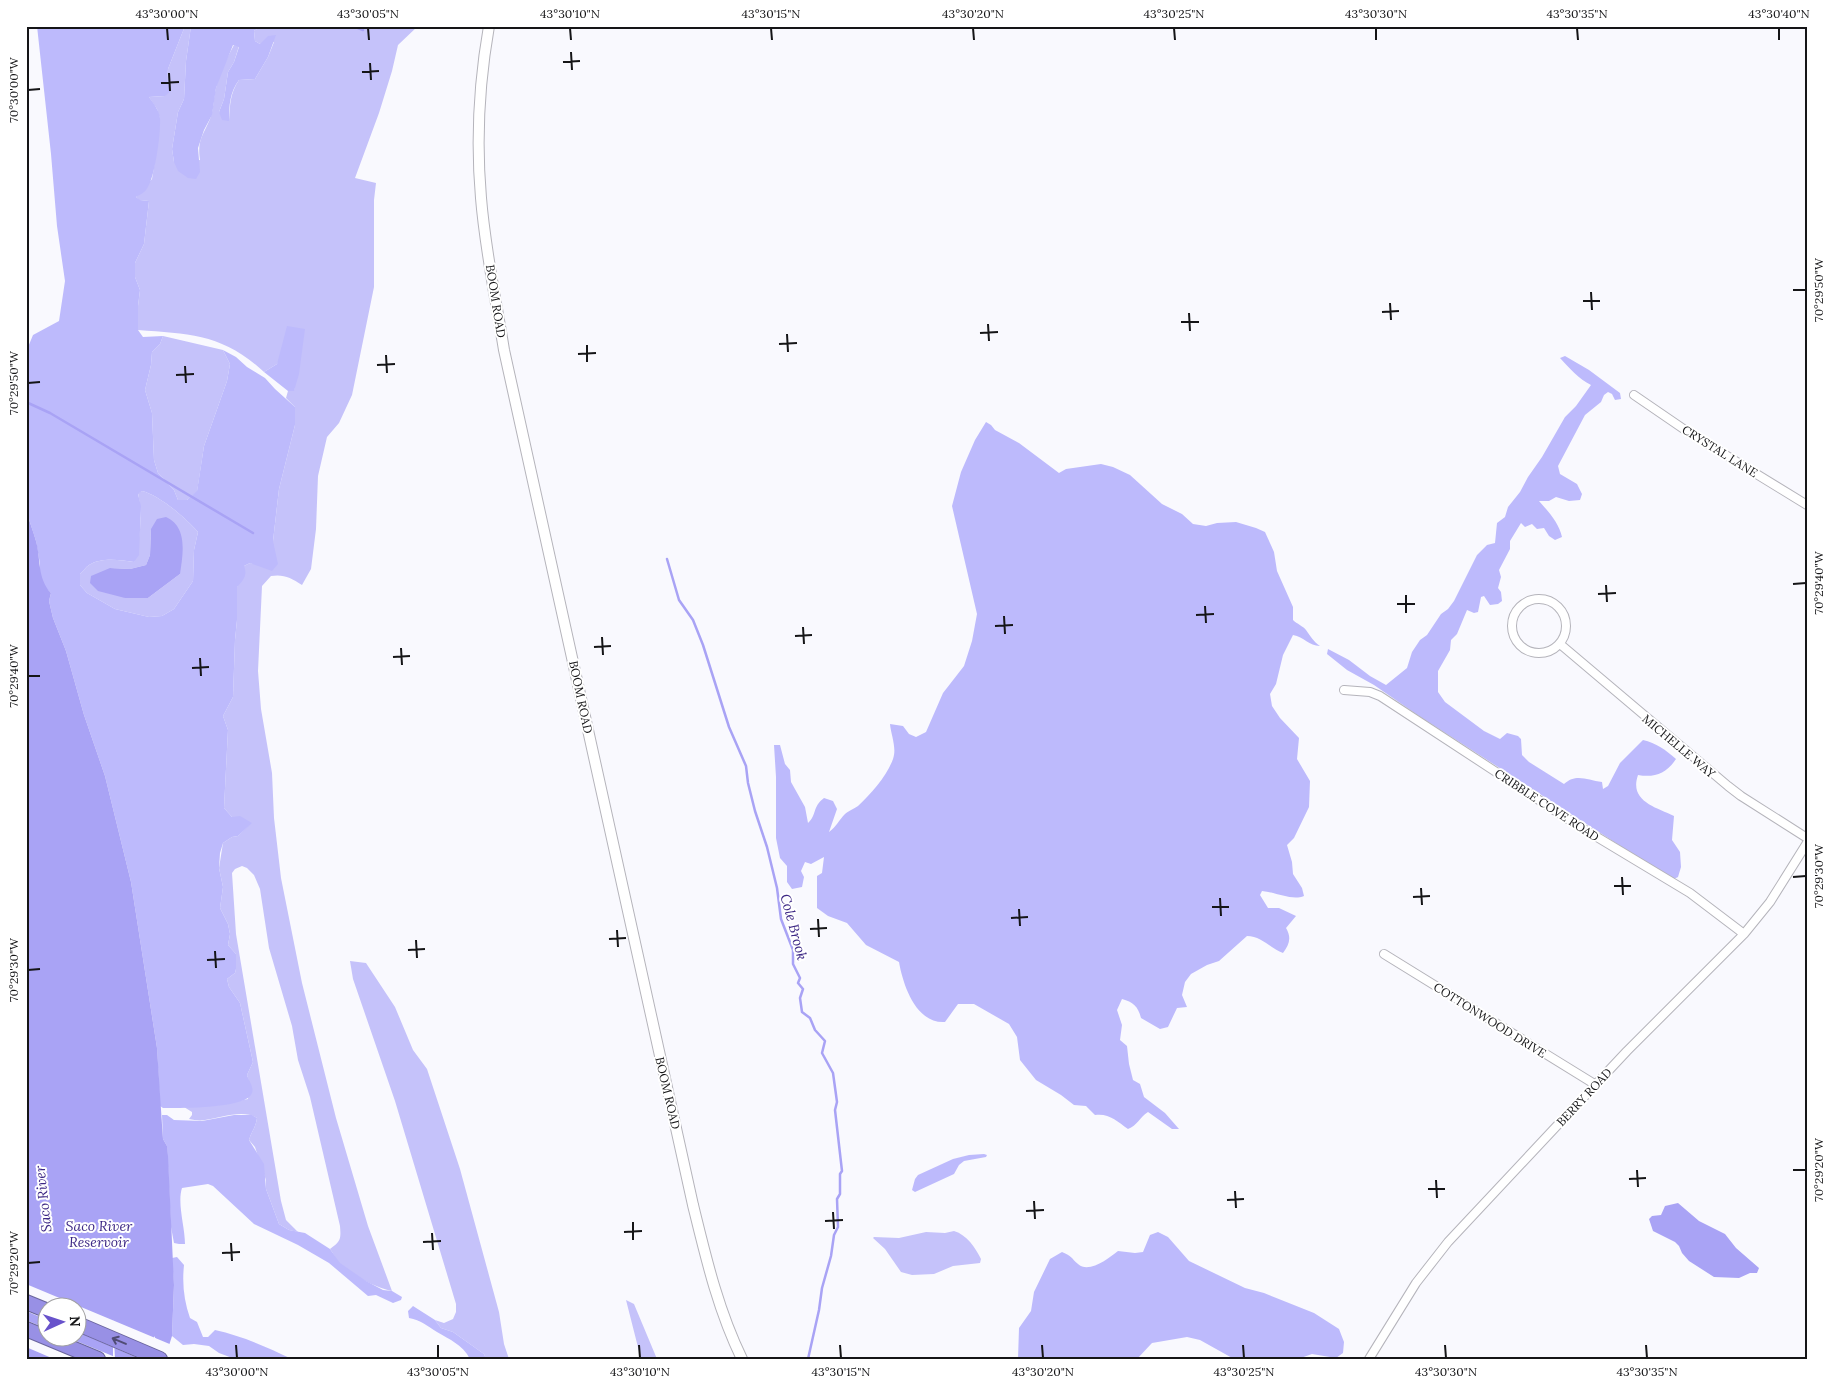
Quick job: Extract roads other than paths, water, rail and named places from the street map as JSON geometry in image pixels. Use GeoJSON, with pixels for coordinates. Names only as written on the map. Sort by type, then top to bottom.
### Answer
{"type":"FeatureCollection","features":[{"type":"Feature","properties":{"kind":"highway"},"geometry":{"type":"LineString","coordinates":[[26,1302],[38,1307]]}},
{"type":"Feature","properties":{"kind":"highway"},"geometry":{"type":"LineString","coordinates":[[88,1328],[160,1359]]}},
{"type":"Feature","properties":{"kind":"highway"},"geometry":{"type":"LineString","coordinates":[[26,1329],[98,1359]]}},
{"type":"Feature","properties":{"kind":"street","name":"BOOM ROAD"},"geometry":{"type":"LineString","coordinates":[[489,26],[480,104],[479,179],[504,350],[694,1205],[714,1288],[742,1359]]}},
{"type":"Feature","properties":{"kind":"street","name":"CRYSTAL LANE"},"geometry":{"type":"LineString","coordinates":[[1634,395],[1688,432],[1807,505]]}},
{"type":"Feature","properties":{"kind":"street"},"geometry":{"type":"LineString","coordinates":[[1540,598],[1556,604],[1566,619],[1566,628],[1560,644],[1544,653],[1534,653],[1525,650],[1513,636],[1511,627],[1516,609],[1531,599],[1540,598]]}},
{"type":"Feature","properties":{"kind":"street","name":"MICHELLE WAY"},"geometry":{"type":"LineString","coordinates":[[1560,644],[1741,796],[1807,838]]}},
{"type":"Feature","properties":{"kind":"street","name":"CRIBBLE COVE ROAD"},"geometry":{"type":"LineString","coordinates":[[1344,690],[1370,692],[1380,696],[1577,825],[1690,894],[1744,934]]}},
{"type":"Feature","properties":{"kind":"street","name":"BERRY ROAD"},"geometry":{"type":"LineString","coordinates":[[1369,1359],[1416,1282],[1448,1242],[1626,1051],[1744,934],[1770,902],[1807,843]]}},
{"type":"Feature","properties":{"kind":"street","name":"COTTONWOOD DRIVE"},"geometry":{"type":"LineString","coordinates":[[1384,954],[1596,1085]]}},
{"type":"Feature","properties":{"kind":"water","name":"Saco River Reservoir"},"geometry":{"type":"Polygon","coordinates":[[[26,510],[38,548],[41,575],[51,593],[49,601],[53,618],[66,651],[84,715],[105,776],[131,882],[157,1048],[163,1139],[167,1146],[168,1156],[174,1285],[172,1336],[166,1355],[154,1336],[153,1359],[115,1359],[113,1319],[113,1359],[74,1359],[74,1348],[88,1348],[88,1298],[38,1298],[38,1348],[72,1348],[73,1359],[26,1359],[26,510]]]}},
{"type":"Feature","properties":{"kind":"water"},"geometry":{"type":"Polygon","coordinates":[[[166,517],[178,527],[181,534],[183,550],[180,574],[148,598],[125,598],[98,591],[90,583],[91,576],[110,568],[130,569],[146,565],[150,555],[151,529],[157,519],[166,517]]]}},
{"type":"Feature","properties":{"kind":"water"},"geometry":{"type":"Polygon","coordinates":[[[1678,1203],[1699,1221],[1725,1234],[1736,1248],[1759,1268],[1757,1273],[1750,1273],[1739,1278],[1714,1277],[1689,1261],[1675,1242],[1653,1231],[1649,1219],[1652,1216],[1661,1215],[1665,1206],[1678,1203]]]}},
{"type":"Feature","properties":{"kind":"waterway"},"geometry":{"type":"LineString","coordinates":[[353,26],[363,30]]}},
{"type":"Feature","properties":{"kind":"waterway"},"geometry":{"type":"LineString","coordinates":[[26,402],[50,413],[253,533]]}},
{"type":"Feature","properties":{"kind":"waterway","name":"Cole Brook"},"geometry":{"type":"LineString","coordinates":[[667,559],[679,600],[693,620],[703,645],[729,727],[746,766],[755,811],[767,847],[777,888],[781,919],[793,950],[793,964],[800,978],[798,983],[803,989],[800,998],[802,1012],[810,1018],[815,1030],[825,1041],[822,1053],[833,1073],[842,1171],[840,1174],[840,1194],[837,1199],[838,1227],[834,1235],[808,1359]]}},
{"type":"Feature","properties":{"kind":"water label","name":"Saco River"},"geometry":{"type":"Point","coordinates":[43,1199]}}]}
